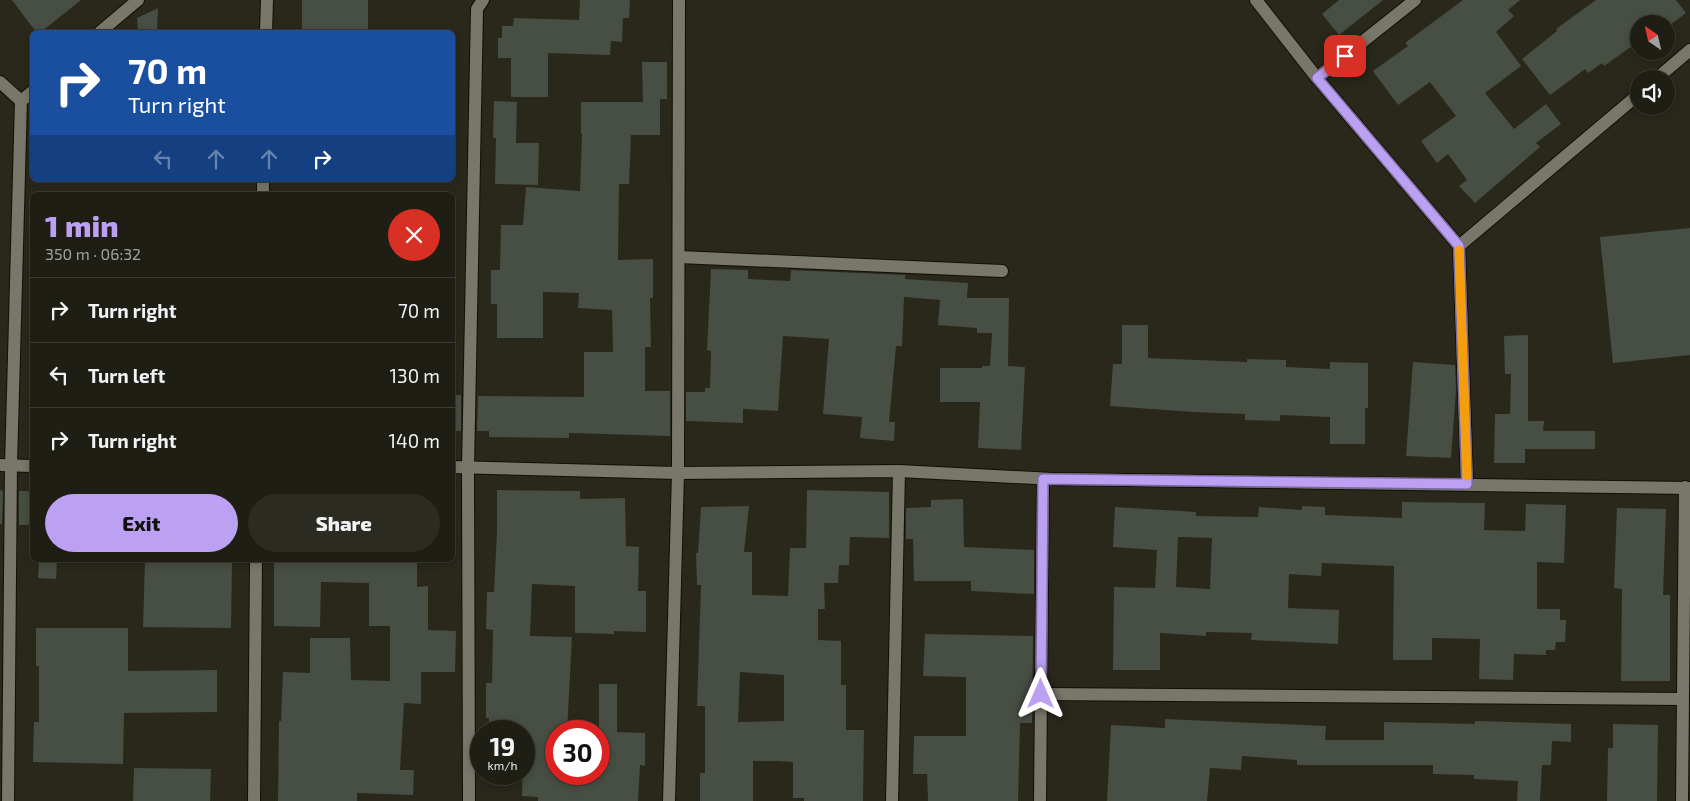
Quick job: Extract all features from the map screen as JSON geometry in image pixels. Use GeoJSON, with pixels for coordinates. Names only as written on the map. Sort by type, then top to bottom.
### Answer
{"type":"FeatureCollection","features":[{"type":"Feature","properties":{"kind":"street"},"geometry":{"type":"LineString","coordinates":[[102,30],[138,0]]}},
{"type":"Feature","properties":{"kind":"street"},"geometry":{"type":"LineString","coordinates":[[266,30],[267,0]]}},
{"type":"Feature","properties":{"kind":"street"},"geometry":{"type":"LineString","coordinates":[[469,801],[468,467],[477,9],[483,0]]}},
{"type":"Feature","properties":{"kind":"street"},"geometry":{"type":"LineString","coordinates":[[669,801],[678,473],[679,0]]}},
{"type":"Feature","properties":{"kind":"street"},"geometry":{"type":"LineString","coordinates":[[1256,0],[1317,78],[1459,246],[1467,484]]}},
{"type":"Feature","properties":{"kind":"street"},"geometry":{"type":"LineString","coordinates":[[1317,78],[1415,0]]}},
{"type":"Feature","properties":{"kind":"street"},"geometry":{"type":"LineString","coordinates":[[1667,70],[1690,50]]}},
{"type":"Feature","properties":{"kind":"street"},"geometry":{"type":"LineString","coordinates":[[0,82],[21,102]]}},
{"type":"Feature","properties":{"kind":"street"},"geometry":{"type":"LineString","coordinates":[[8,801],[6,465],[21,102],[30,94]]}},
{"type":"Feature","properties":{"kind":"street"},"geometry":{"type":"LineString","coordinates":[[1459,246],[1630,102]]}},
{"type":"Feature","properties":{"kind":"street"},"geometry":{"type":"LineString","coordinates":[[678,257],[1002,271]]}},
{"type":"Feature","properties":{"kind":"street"},"geometry":{"type":"LineString","coordinates":[[6,465],[30,466]]}},
{"type":"Feature","properties":{"kind":"street"},"geometry":{"type":"LineString","coordinates":[[455,467],[678,473],[899,471],[1043,479],[1688,488],[1682,801]]}},
{"type":"Feature","properties":{"kind":"street"},"geometry":{"type":"LineString","coordinates":[[892,801],[899,471]]}},
{"type":"Feature","properties":{"kind":"street"},"geometry":{"type":"LineString","coordinates":[[1040,801],[1043,479]]}},
{"type":"Feature","properties":{"kind":"street"},"geometry":{"type":"LineString","coordinates":[[254,801],[256,562]]}},
{"type":"Feature","properties":{"kind":"street"},"geometry":{"type":"LineString","coordinates":[[1041,694],[1683,699]]}},
{"type":"Feature","properties":{"kind":"building"},"geometry":{"type":"Polygon","coordinates":[[[12,0],[81,0],[44,30],[34,30],[12,0]]]}},
{"type":"Feature","properties":{"kind":"building"},"geometry":{"type":"Polygon","coordinates":[[[302,0],[368,0],[368,30],[302,30],[302,0]]]}},
{"type":"Feature","properties":{"kind":"building"},"geometry":{"type":"Polygon","coordinates":[[[580,0],[630,0],[629,18],[623,18],[622,42],[611,41],[610,55],[548,53],[548,97],[511,97],[511,58],[498,58],[498,38],[502,38],[502,26],[513,26],[514,18],[579,20],[580,0]]]}},
{"type":"Feature","properties":{"kind":"building"},"geometry":{"type":"Polygon","coordinates":[[[1339,0],[1383,0],[1339,35],[1322,14],[1339,0]]]}},
{"type":"Feature","properties":{"kind":"building"},"geometry":{"type":"Polygon","coordinates":[[[1463,0],[1520,0],[1508,10],[1514,16],[1496,32],[1521,66],[1485,93],[1514,129],[1546,104],[1561,124],[1536,143],[1540,147],[1475,203],[1459,186],[1467,180],[1448,154],[1437,163],[1421,141],[1456,116],[1430,82],[1398,105],[1373,71],[1408,46],[1405,43],[1463,0]]]}},
{"type":"Feature","properties":{"kind":"building"},"geometry":{"type":"Polygon","coordinates":[[[1596,0],[1676,0],[1686,13],[1675,21],[1675,15],[1630,15],[1630,47],[1604,66],[1602,63],[1588,73],[1585,69],[1550,95],[1522,59],[1557,31],[1556,29],[1596,0]]]}},
{"type":"Feature","properties":{"kind":"building"},"geometry":{"type":"Polygon","coordinates":[[[158,8],[157,30],[138,30],[137,18],[158,8]]]}},
{"type":"Feature","properties":{"kind":"building"},"geometry":{"type":"Polygon","coordinates":[[[642,62],[667,62],[667,99],[660,99],[660,135],[631,135],[629,184],[619,184],[618,260],[653,259],[653,298],[650,298],[651,347],[645,347],[645,391],[670,391],[670,436],[569,433],[569,438],[489,437],[489,431],[477,431],[478,396],[584,397],[584,352],[613,352],[612,310],[578,308],[579,293],[543,292],[543,338],[497,338],[497,304],[491,304],[491,270],[500,270],[501,225],[523,225],[526,187],[580,191],[581,102],[643,102],[642,62]]]}},
{"type":"Feature","properties":{"kind":"building"},"geometry":{"type":"Polygon","coordinates":[[[494,101],[517,102],[516,143],[539,143],[538,185],[495,184],[496,138],[493,138],[494,101]]]}},
{"type":"Feature","properties":{"kind":"building"},"geometry":{"type":"Polygon","coordinates":[[[1690,228],[1690,355],[1613,363],[1600,237],[1690,228]]]}},
{"type":"Feature","properties":{"kind":"building"},"geometry":{"type":"Polygon","coordinates":[[[711,269],[748,270],[748,279],[790,281],[791,270],[905,275],[905,279],[968,283],[967,298],[1009,298],[1008,366],[1025,367],[1021,450],[978,448],[980,402],[940,402],[940,368],[982,368],[982,366],[990,366],[992,333],[977,333],[977,328],[938,325],[940,300],[904,297],[902,346],[896,346],[889,422],[895,422],[894,441],[860,438],[862,417],[823,414],[829,339],[783,336],[778,411],[743,409],[743,423],[686,421],[686,392],[705,392],[705,388],[710,388],[711,351],[707,350],[711,269]]]}},
{"type":"Feature","properties":{"kind":"building"},"geometry":{"type":"Polygon","coordinates":[[[1122,325],[1148,325],[1148,358],[1247,362],[1247,359],[1286,360],[1286,367],[1330,369],[1330,362],[1368,363],[1368,408],[1365,408],[1365,444],[1330,444],[1330,417],[1280,415],[1280,421],[1245,420],[1245,414],[1110,406],[1113,364],[1122,364],[1122,325]]]}},
{"type":"Feature","properties":{"kind":"building"},"geometry":{"type":"Polygon","coordinates":[[[1528,335],[1528,421],[1544,421],[1543,431],[1595,431],[1595,449],[1525,449],[1525,463],[1494,463],[1495,414],[1510,414],[1511,374],[1505,374],[1504,336],[1528,335]]]}},
{"type":"Feature","properties":{"kind":"building"},"geometry":{"type":"Polygon","coordinates":[[[1413,362],[1455,365],[1456,390],[1451,458],[1406,456],[1413,362]]]}},
{"type":"Feature","properties":{"kind":"building"},"geometry":{"type":"Polygon","coordinates":[[[455,395],[461,395],[461,431],[455,431],[455,395]]]}},
{"type":"Feature","properties":{"kind":"building"},"geometry":{"type":"Polygon","coordinates":[[[0,490],[3,491],[2,524],[0,524],[0,490]]]}},
{"type":"Feature","properties":{"kind":"building"},"geometry":{"type":"Polygon","coordinates":[[[497,490],[580,491],[580,499],[625,498],[626,546],[639,547],[638,591],[646,591],[646,632],[614,631],[614,634],[575,633],[575,586],[532,584],[530,636],[572,637],[568,720],[545,720],[545,785],[610,785],[610,720],[599,720],[599,684],[617,684],[617,732],[645,733],[645,766],[640,765],[638,801],[538,801],[538,797],[522,796],[522,785],[535,785],[535,720],[489,720],[489,718],[486,718],[486,683],[492,683],[493,630],[486,629],[487,592],[494,592],[497,490]]]}},
{"type":"Feature","properties":{"kind":"building"},"geometry":{"type":"Polygon","coordinates":[[[807,490],[889,492],[889,538],[850,537],[849,565],[839,565],[838,583],[824,583],[825,609],[818,609],[818,640],[841,641],[841,685],[846,685],[846,730],[864,730],[863,801],[804,801],[804,798],[793,798],[793,762],[753,761],[753,801],[700,801],[700,773],[705,773],[705,706],[697,706],[701,585],[697,585],[696,553],[698,553],[701,507],[749,506],[744,552],[752,552],[752,595],[788,596],[790,548],[806,548],[807,490]],[[740,672],[738,722],[784,721],[784,675],[740,672]]]}},
{"type":"Feature","properties":{"kind":"building"},"geometry":{"type":"Polygon","coordinates":[[[19,491],[30,491],[30,525],[19,525],[19,491]]]}},
{"type":"Feature","properties":{"kind":"building"},"geometry":{"type":"Polygon","coordinates":[[[963,499],[964,547],[1034,550],[1034,594],[971,591],[971,581],[914,581],[913,539],[906,539],[906,508],[931,507],[931,500],[963,499]]]}},
{"type":"Feature","properties":{"kind":"building"},"geometry":{"type":"Polygon","coordinates":[[[1402,502],[1485,503],[1484,530],[1525,531],[1526,504],[1566,505],[1564,563],[1537,562],[1537,609],[1560,609],[1560,620],[1566,620],[1565,642],[1556,642],[1555,650],[1546,650],[1546,655],[1514,654],[1513,680],[1479,679],[1480,639],[1432,638],[1432,660],[1393,660],[1394,566],[1322,563],[1321,576],[1289,574],[1288,608],[1339,610],[1338,644],[1251,640],[1252,633],[1206,632],[1206,636],[1160,633],[1160,670],[1113,670],[1114,587],[1155,588],[1157,550],[1113,547],[1115,507],[1196,512],[1196,516],[1258,517],[1259,507],[1302,510],[1302,506],[1325,507],[1325,515],[1402,518],[1402,502]],[[1178,537],[1176,587],[1210,589],[1212,538],[1178,537]]]}},
{"type":"Feature","properties":{"kind":"building"},"geometry":{"type":"Polygon","coordinates":[[[1617,508],[1666,509],[1663,595],[1670,595],[1670,681],[1621,681],[1622,589],[1614,588],[1617,508]]]}},
{"type":"Feature","properties":{"kind":"building"},"geometry":{"type":"Polygon","coordinates":[[[39,562],[57,562],[56,579],[38,578],[39,562]]]}},
{"type":"Feature","properties":{"kind":"building"},"geometry":{"type":"Polygon","coordinates":[[[145,562],[232,562],[231,628],[143,627],[145,562]]]}},
{"type":"Feature","properties":{"kind":"building"},"geometry":{"type":"Polygon","coordinates":[[[274,562],[417,562],[417,587],[428,586],[428,630],[456,631],[455,672],[421,672],[421,704],[404,703],[400,770],[414,770],[413,795],[357,793],[357,801],[278,801],[279,721],[281,721],[283,672],[310,673],[310,638],[350,638],[351,680],[390,681],[390,626],[369,626],[369,583],[321,582],[320,627],[274,626],[274,562]]]}},
{"type":"Feature","properties":{"kind":"building"},"geometry":{"type":"Polygon","coordinates":[[[36,628],[128,628],[128,671],[217,670],[217,712],[124,713],[123,764],[33,762],[34,722],[39,722],[39,666],[36,666],[36,628]]]}},
{"type":"Feature","properties":{"kind":"building"},"geometry":{"type":"Polygon","coordinates":[[[925,634],[1033,636],[1032,723],[1020,723],[1018,801],[928,801],[927,774],[913,774],[914,736],[966,736],[966,677],[923,676],[925,634]]]}},
{"type":"Feature","properties":{"kind":"building"},"geometry":{"type":"Polygon","coordinates":[[[1165,719],[1326,726],[1325,740],[1384,740],[1384,722],[1475,724],[1475,721],[1571,724],[1571,742],[1552,741],[1551,765],[1542,765],[1540,801],[1517,801],[1518,781],[1474,779],[1474,775],[1433,774],[1433,765],[1297,765],[1297,760],[1242,756],[1241,770],[1210,768],[1207,801],[1107,801],[1111,725],[1165,728],[1165,719]]]}},
{"type":"Feature","properties":{"kind":"building"},"geometry":{"type":"Polygon","coordinates":[[[1613,724],[1658,725],[1657,801],[1607,801],[1608,748],[1613,748],[1613,724]]]}},
{"type":"Feature","properties":{"kind":"building"},"geometry":{"type":"Polygon","coordinates":[[[134,768],[211,769],[210,801],[133,801],[134,768]]]}},
{"type":"Feature","properties":{"kind":"slow traffic"},"geometry":{"type":"LineString","coordinates":[[1459,250],[1467,476]]}},
{"type":"Feature","properties":{"kind":"route"},"geometry":{"type":"LineString","coordinates":[[1041,694],[1043,479],[1467,484],[1459,246],[1317,78],[1345,56]]}}]}
